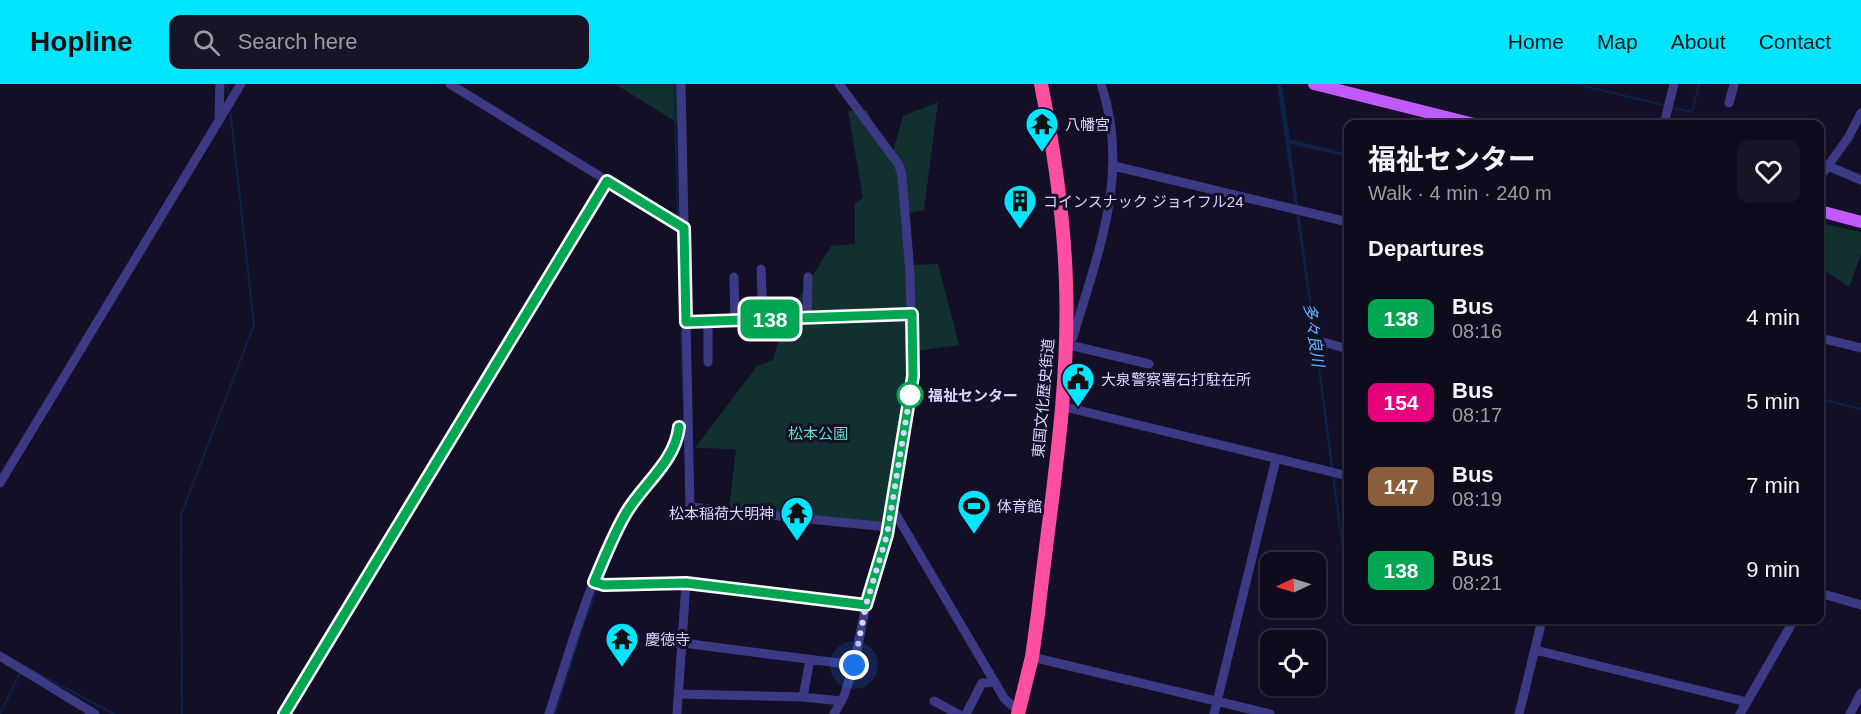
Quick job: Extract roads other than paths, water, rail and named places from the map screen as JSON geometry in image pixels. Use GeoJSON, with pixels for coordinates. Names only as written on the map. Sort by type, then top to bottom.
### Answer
{"type":"FeatureCollection","features":[{"type":"Feature","properties":{"kind":"highway","name":"東国文化歴史街道"},"geometry":{"type":"LineString","coordinates":[[1018,713],[1032,657],[1061,406],[1065,344],[1066,284],[1058,175],[1041,84]]}},
{"type":"Feature","properties":{"kind":"main road"},"geometry":{"type":"LineString","coordinates":[[1314,84],[1458,120]]}},
{"type":"Feature","properties":{"kind":"main road"},"geometry":{"type":"LineString","coordinates":[[1824,212],[1861,222]]}},
{"type":"Feature","properties":{"kind":"street"},"geometry":{"type":"LineString","coordinates":[[220,84],[220,117]]}},
{"type":"Feature","properties":{"kind":"street"},"geometry":{"type":"LineString","coordinates":[[0,483],[241,84]]}},
{"type":"Feature","properties":{"kind":"street"},"geometry":{"type":"LineString","coordinates":[[450,84],[465,88],[607,181],[684,228]]}},
{"type":"Feature","properties":{"kind":"street"},"geometry":{"type":"LineString","coordinates":[[681,84],[690,507],[888,527]]}},
{"type":"Feature","properties":{"kind":"street"},"geometry":{"type":"LineString","coordinates":[[834,714],[842,701],[854,665],[866,605],[888,527],[913,376],[912,314],[902,176],[899,165],[839,84]]}},
{"type":"Feature","properties":{"kind":"street"},"geometry":{"type":"LineString","coordinates":[[1065,344],[1073,337],[1104,232],[1114,166],[1113,129],[1101,84]]}},
{"type":"Feature","properties":{"kind":"street"},"geometry":{"type":"LineString","coordinates":[[1665,120],[1674,84]]}},
{"type":"Feature","properties":{"kind":"street"},"geometry":{"type":"LineString","coordinates":[[1729,103],[1734,84]]}},
{"type":"Feature","properties":{"kind":"street"},"geometry":{"type":"LineString","coordinates":[[1824,172],[1861,114]]}},
{"type":"Feature","properties":{"kind":"street"},"geometry":{"type":"LineString","coordinates":[[1114,166],[1344,221]]}},
{"type":"Feature","properties":{"kind":"street"},"geometry":{"type":"LineString","coordinates":[[1828,166],[1861,180]]}},
{"type":"Feature","properties":{"kind":"street"},"geometry":{"type":"LineString","coordinates":[[284,714],[607,181]]}},
{"type":"Feature","properties":{"kind":"street"},"geometry":{"type":"LineString","coordinates":[[761,269],[763,319]]}},
{"type":"Feature","properties":{"kind":"street"},"geometry":{"type":"LineString","coordinates":[[734,277],[735,320]]}},
{"type":"Feature","properties":{"kind":"street"},"geometry":{"type":"LineString","coordinates":[[807,317],[808,277]]}},
{"type":"Feature","properties":{"kind":"street"},"geometry":{"type":"LineString","coordinates":[[686,322],[912,314]]}},
{"type":"Feature","properties":{"kind":"street"},"geometry":{"type":"LineString","coordinates":[[708,321],[708,362]]}},
{"type":"Feature","properties":{"kind":"street"},"geometry":{"type":"LineString","coordinates":[[1824,339],[1861,348]]}},
{"type":"Feature","properties":{"kind":"street"},"geometry":{"type":"LineString","coordinates":[[1323,342],[1344,348]]}},
{"type":"Feature","properties":{"kind":"street"},"geometry":{"type":"LineString","coordinates":[[1065,344],[1149,364]]}},
{"type":"Feature","properties":{"kind":"street"},"geometry":{"type":"LineString","coordinates":[[1061,406],[1344,475]]}},
{"type":"Feature","properties":{"kind":"street"},"geometry":{"type":"LineString","coordinates":[[549,714],[573,637],[594,582],[624,516],[637,495],[674,450],[679,427]]}},
{"type":"Feature","properties":{"kind":"street"},"geometry":{"type":"LineString","coordinates":[[1214,714],[1276,459]]}},
{"type":"Feature","properties":{"kind":"street"},"geometry":{"type":"LineString","coordinates":[[891,506],[994,682],[1004,698],[1018,713]]}},
{"type":"Feature","properties":{"kind":"street"},"geometry":{"type":"LineString","coordinates":[[594,582],[604,585],[686,583],[866,605]]}},
{"type":"Feature","properties":{"kind":"street"},"geometry":{"type":"LineString","coordinates":[[677,714],[686,583]]}},
{"type":"Feature","properties":{"kind":"street"},"geometry":{"type":"LineString","coordinates":[[1824,594],[1861,605]]}},
{"type":"Feature","properties":{"kind":"street"},"geometry":{"type":"LineString","coordinates":[[1520,714],[1541,624]]}},
{"type":"Feature","properties":{"kind":"street"},"geometry":{"type":"LineString","coordinates":[[1740,714],[1792,624]]}},
{"type":"Feature","properties":{"kind":"street"},"geometry":{"type":"LineString","coordinates":[[683,644],[854,665]]}},
{"type":"Feature","properties":{"kind":"street"},"geometry":{"type":"LineString","coordinates":[[1535,650],[1747,702]]}},
{"type":"Feature","properties":{"kind":"street"},"geometry":{"type":"LineString","coordinates":[[0,656],[95,714]]}},
{"type":"Feature","properties":{"kind":"street"},"geometry":{"type":"LineString","coordinates":[[1032,657],[1270,714]]}},
{"type":"Feature","properties":{"kind":"street"},"geometry":{"type":"LineString","coordinates":[[804,697],[810,659]]}},
{"type":"Feature","properties":{"kind":"street"},"geometry":{"type":"LineString","coordinates":[[966,714],[982,683],[994,682]]}},
{"type":"Feature","properties":{"kind":"street"},"geometry":{"type":"LineString","coordinates":[[1850,714],[1861,693]]}},
{"type":"Feature","properties":{"kind":"street"},"geometry":{"type":"LineString","coordinates":[[679,694],[804,697],[842,701]]}},
{"type":"Feature","properties":{"kind":"street"},"geometry":{"type":"LineString","coordinates":[[934,701],[958,714]]}},
{"type":"Feature","properties":{"kind":"water","name":"多々良川"},"geometry":{"type":"Polygon","coordinates":[[[1277,84],[1282,84],[1290,139],[1344,153],[1344,156],[1290,144],[1344,546],[1344,568],[1311,315],[1277,84]]]}},
{"type":"Feature","properties":{"kind":"waterway"},"geometry":{"type":"LineString","coordinates":[[227,84],[229,96]]}},
{"type":"Feature","properties":{"kind":"waterway"},"geometry":{"type":"LineString","coordinates":[[674,84],[678,221]]}},
{"type":"Feature","properties":{"kind":"waterway"},"geometry":{"type":"LineString","coordinates":[[1576,84],[1663,105]]}},
{"type":"Feature","properties":{"kind":"waterway"},"geometry":{"type":"LineString","coordinates":[[1673,108],[1692,112],[1699,84]]}},
{"type":"Feature","properties":{"kind":"waterway"},"geometry":{"type":"LineString","coordinates":[[182,714],[181,515],[254,325],[230,108]]}},
{"type":"Feature","properties":{"kind":"waterway"},"geometry":{"type":"LineString","coordinates":[[679,229],[683,398]]}},
{"type":"Feature","properties":{"kind":"waterway"},"geometry":{"type":"LineString","coordinates":[[1824,400],[1861,409]]}},
{"type":"Feature","properties":{"kind":"waterway"},"geometry":{"type":"LineString","coordinates":[[602,581],[628,520],[676,456],[683,434],[684,418]]}},
{"type":"Feature","properties":{"kind":"waterway"},"geometry":{"type":"LineString","coordinates":[[555,714],[585,619],[599,586]]}},
{"type":"Feature","properties":{"kind":"waterway"},"geometry":{"type":"LineString","coordinates":[[24,666],[114,714]]}},
{"type":"Feature","properties":{"kind":"waterway"},"geometry":{"type":"LineString","coordinates":[[0,714],[21,671]]}},
{"type":"Feature","properties":{"kind":"place","name":"八幡宮"},"geometry":{"type":"Point","coordinates":[1042,153]}},
{"type":"Feature","properties":{"kind":"place","name":"コインスナック ジョイフル24"},"geometry":{"type":"Point","coordinates":[1020,230]}},
{"type":"Feature","properties":{"kind":"place","name":"福祉センター"},"geometry":{"type":"Point","coordinates":[910,395]}},
{"type":"Feature","properties":{"kind":"place","name":"大泉警察署石打駐在所"},"geometry":{"type":"Point","coordinates":[1078,408]}},
{"type":"Feature","properties":{"kind":"place","name":"体育館"},"geometry":{"type":"Point","coordinates":[974,535]}},
{"type":"Feature","properties":{"kind":"place","name":"松本稲荷大明神"},"geometry":{"type":"Point","coordinates":[797,542]}},
{"type":"Feature","properties":{"kind":"place","name":"慶徳寺"},"geometry":{"type":"Point","coordinates":[622,668]}},
{"type":"Feature","properties":{"kind":"park label","name":"松本公園"},"geometry":{"type":"Point","coordinates":[818,433]}}]}
